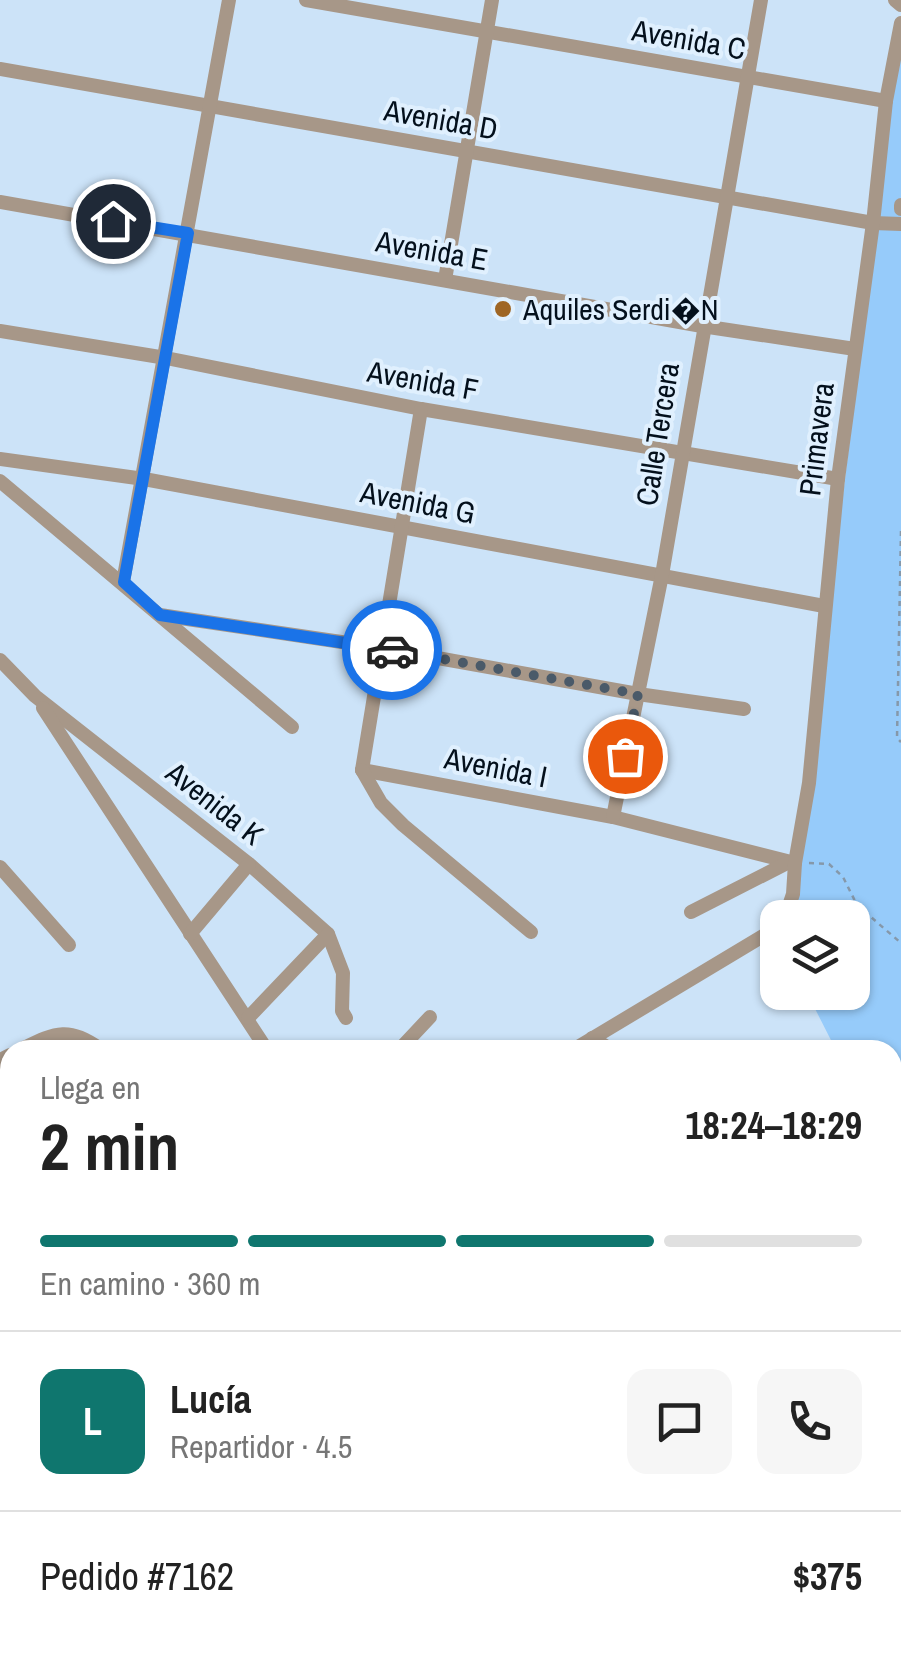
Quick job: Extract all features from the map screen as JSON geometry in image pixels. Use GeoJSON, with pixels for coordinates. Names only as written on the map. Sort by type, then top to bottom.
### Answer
{"type":"FeatureCollection","features":[{"type":"Feature","properties":{"kind":"street"},"geometry":{"type":"LineString","coordinates":[[124,582],[229,0]]}},
{"type":"Feature","properties":{"kind":"street","name":"Avenida C"},"geometry":{"type":"LineString","coordinates":[[306,0],[886,101]]}},
{"type":"Feature","properties":{"kind":"street"},"geometry":{"type":"LineString","coordinates":[[446,280],[492,0]]}},
{"type":"Feature","properties":{"kind":"street","name":"Calle Tercera"},"geometry":{"type":"LineString","coordinates":[[613,817],[662,575],[761,0]]}},
{"type":"Feature","properties":{"kind":"street"},"geometry":{"type":"LineString","coordinates":[[895,0],[901,5]]}},
{"type":"Feature","properties":{"kind":"street","name":"Primavera"},"geometry":{"type":"LineString","coordinates":[[791,900],[792,862],[809,782],[838,479],[886,101],[901,23]]}},
{"type":"Feature","properties":{"kind":"street","name":"Avenida D"},"geometry":{"type":"LineString","coordinates":[[0,69],[873,223],[901,224]]}},
{"type":"Feature","properties":{"kind":"street","name":"Avenida E"},"geometry":{"type":"LineString","coordinates":[[0,202],[702,326],[855,349]]}},
{"type":"Feature","properties":{"kind":"street","name":"Avenida F"},"geometry":{"type":"LineString","coordinates":[[0,331],[166,358],[422,409],[838,479]]}},
{"type":"Feature","properties":{"kind":"street"},"geometry":{"type":"LineString","coordinates":[[422,409],[362,770],[381,803],[402,825],[531,932]]}},
{"type":"Feature","properties":{"kind":"street","name":"Avenida G"},"geometry":{"type":"LineString","coordinates":[[0,460],[144,479],[824,606]]}},
{"type":"Feature","properties":{"kind":"street"},"geometry":{"type":"LineString","coordinates":[[0,481],[292,726]]}},
{"type":"Feature","properties":{"kind":"street"},"geometry":{"type":"LineString","coordinates":[[160,615],[744,709]]}},
{"type":"Feature","properties":{"kind":"street","name":"Avenida K"},"geometry":{"type":"LineString","coordinates":[[0,660],[35,696],[250,864],[328,934]]}},
{"type":"Feature","properties":{"kind":"street"},"geometry":{"type":"LineString","coordinates":[[35,696],[260,1040]]}},
{"type":"Feature","properties":{"kind":"street","name":"Avenida I"},"geometry":{"type":"LineString","coordinates":[[362,770],[613,817],[792,862]]}},
{"type":"Feature","properties":{"kind":"street"},"geometry":{"type":"LineString","coordinates":[[691,912],[792,862]]}},
{"type":"Feature","properties":{"kind":"street"},"geometry":{"type":"LineString","coordinates":[[190,934],[250,864]]}},
{"type":"Feature","properties":{"kind":"street"},"geometry":{"type":"LineString","coordinates":[[0,867],[69,945]]}},
{"type":"Feature","properties":{"kind":"street"},"geometry":{"type":"LineString","coordinates":[[248,1018],[328,934],[343,972],[342,1011],[346,1018]]}},
{"type":"Feature","properties":{"kind":"street"},"geometry":{"type":"LineString","coordinates":[[589,1040],[760,938]]}},
{"type":"Feature","properties":{"kind":"street"},"geometry":{"type":"LineString","coordinates":[[408,1040],[430,1016]]}},
{"type":"Feature","properties":{"kind":"street"},"geometry":{"type":"LineString","coordinates":[[41,1040],[80,1035],[87,1040]]}},
{"type":"Feature","properties":{"kind":"path"},"geometry":{"type":"LineString","coordinates":[[901,531],[897,738],[901,742]]}},
{"type":"Feature","properties":{"kind":"path"},"geometry":{"type":"LineString","coordinates":[[792,862],[829,864],[843,877],[857,905],[901,943]]}},
{"type":"Feature","properties":{"kind":"shaded area"},"geometry":{"type":"Polygon","coordinates":[[[901,27],[901,1040],[831,1040],[816,1010],[870,1010],[870,900],[787,900],[828,616],[901,27]]]}},
{"type":"Feature","properties":{"kind":"way so far"},"geometry":{"type":"LineString","coordinates":[[392,650],[638,694],[625,756]]}},
{"type":"Feature","properties":{"kind":"place","name":"Aquiles Serdi�N"},"geometry":{"type":"Point","coordinates":[503,309]}},
{"type":"Feature","properties":{"kind":"route"},"geometry":{"type":"LineString","coordinates":[[113,221],[188,233],[124,582],[160,615],[392,650]]}}]}
